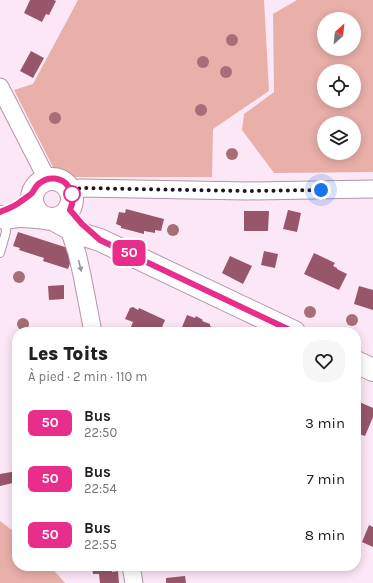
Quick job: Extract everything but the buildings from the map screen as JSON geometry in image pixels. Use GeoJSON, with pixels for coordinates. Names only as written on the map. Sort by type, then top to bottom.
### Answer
{"type":"FeatureCollection","features":[{"type":"Feature","properties":{"kind":"main road"},"geometry":{"type":"LineString","coordinates":[[2,216],[40,186],[54,178],[66,184],[62,214]]}},
{"type":"Feature","properties":{"kind":"main road"},"geometry":{"type":"LineString","coordinates":[[40,186],[32,198],[33,205],[40,216],[62,214],[82,224],[100,240],[283,327]]}},
{"type":"Feature","properties":{"kind":"main road"},"geometry":{"type":"LineString","coordinates":[[2,216],[33,217],[62,214]]}},
{"type":"Feature","properties":{"kind":"main road"},"geometry":{"type":"LineString","coordinates":[[361,364],[373,370]]}},
{"type":"Feature","properties":{"kind":"street"},"geometry":{"type":"LineString","coordinates":[[0,87],[40,186]]}},
{"type":"Feature","properties":{"kind":"street"},"geometry":{"type":"LineString","coordinates":[[93,327],[76,253],[62,214],[80,188],[247,191],[373,189]]}},
{"type":"Feature","properties":{"kind":"street"},"geometry":{"type":"LineString","coordinates":[[132,571],[134,583]]}},
{"type":"Feature","properties":{"kind":"lane"},"geometry":{"type":"LineString","coordinates":[[0,253],[6,232],[2,216]]}},
{"type":"Feature","properties":{"kind":"shaded area"},"geometry":{"type":"Polygon","coordinates":[[[78,0],[264,0],[269,91],[213,129],[212,177],[70,177],[53,167],[14,90],[33,84],[78,0]]]}},
{"type":"Feature","properties":{"kind":"shaded area"},"geometry":{"type":"Polygon","coordinates":[[[297,0],[373,0],[373,172],[274,173],[242,130],[244,114],[274,92],[273,14],[297,0]]]}},
{"type":"Feature","properties":{"kind":"shaded area"},"geometry":{"type":"Polygon","coordinates":[[[0,521],[12,530],[12,571],[54,571],[65,583],[0,583],[0,521]]]}},
{"type":"Feature","properties":{"kind":"bus line","name":"50"},"geometry":{"type":"LineString","coordinates":[[0,212],[18,204],[33,192],[36,186],[46,179],[54,178],[60,180],[71,189],[73,203],[70,210],[74,216],[100,240],[283,327]]}},
{"type":"Feature","properties":{"kind":"route"},"geometry":{"type":"LineString","coordinates":[[72,194],[73,196],[72,192],[80,188],[247,191],[321,190]]}}]}
